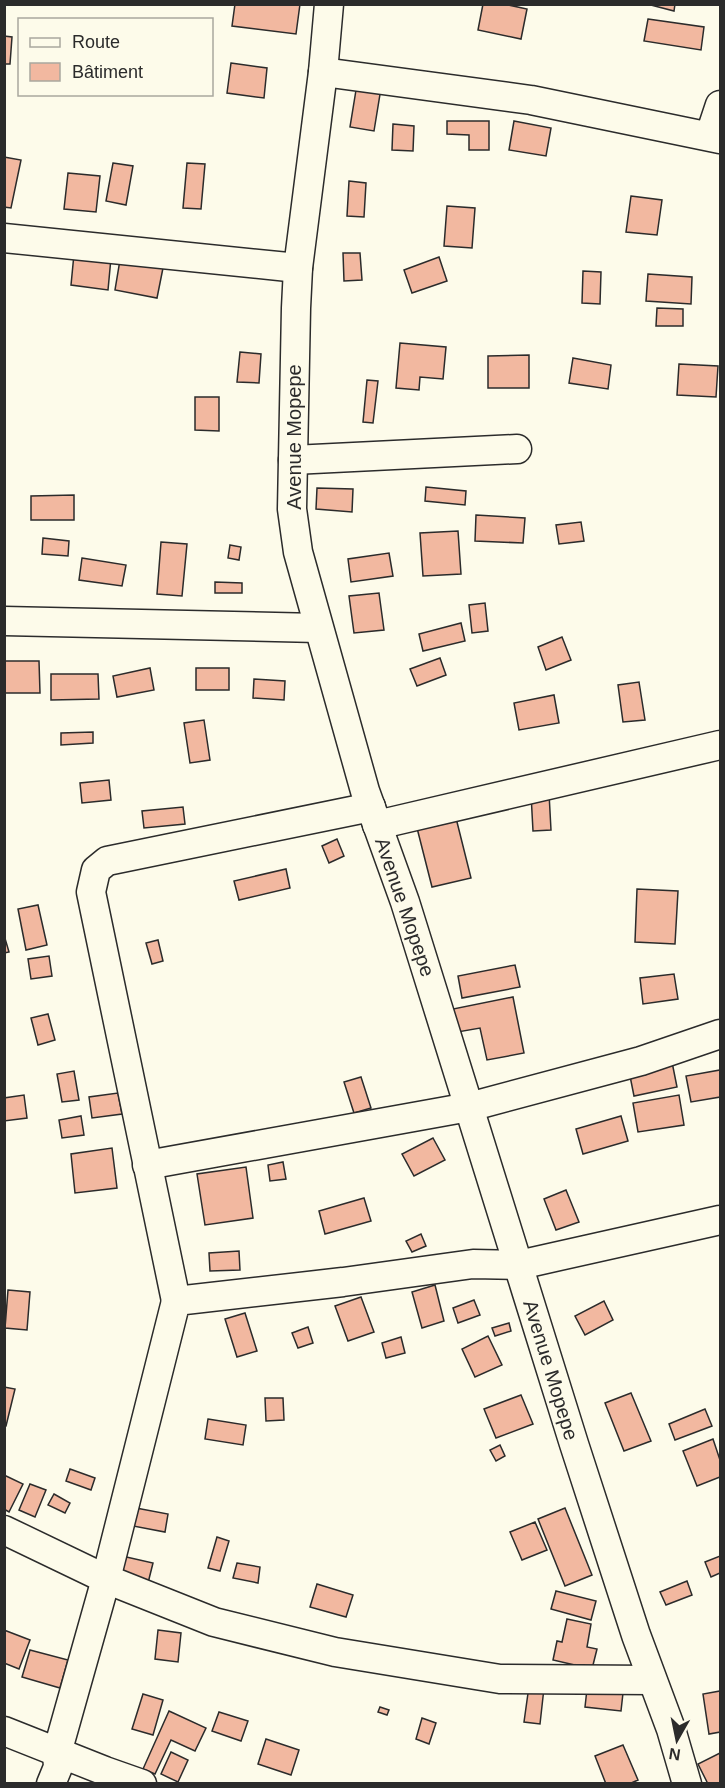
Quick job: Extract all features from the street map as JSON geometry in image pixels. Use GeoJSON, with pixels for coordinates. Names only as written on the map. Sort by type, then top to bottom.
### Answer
{"type":"FeatureCollection","features":[{"type":"Feature","properties":{"kind":"street","name":"Avenue Mopepe"},"geometry":{"type":"LineString","coordinates":[[329,4],[323,72],[298,268],[292,509],[298,552],[318,628],[374,816],[405,902],[636,1635],[671,1730],[687,1784]]}},
{"type":"Feature","properties":{"kind":"street"},"geometry":{"type":"LineString","coordinates":[[323,72],[531,100],[715,137],[720,105]]}},
{"type":"Feature","properties":{"kind":"street"},"geometry":{"type":"LineString","coordinates":[[4,238],[298,268]]}},
{"type":"Feature","properties":{"kind":"street"},"geometry":{"type":"LineString","coordinates":[[293,459],[517,449]]}},
{"type":"Feature","properties":{"kind":"street"},"geometry":{"type":"LineString","coordinates":[[4,621],[318,628]]}},
{"type":"Feature","properties":{"kind":"street"},"geometry":{"type":"LineString","coordinates":[[51,1784],[58,1767],[57,1753],[106,1579],[176,1301],[91,892],[96,870],[107,861],[374,816],[720,745]]}},
{"type":"Feature","properties":{"kind":"street"},"geometry":{"type":"LineString","coordinates":[[147,1165],[469,1107],[641,1061],[720,1035]]}},
{"type":"Feature","properties":{"kind":"street"},"geometry":{"type":"LineString","coordinates":[[176,1301],[343,1282],[472,1264],[519,1265],[720,1220]]}},
{"type":"Feature","properties":{"kind":"street"},"geometry":{"type":"LineString","coordinates":[[4,1530],[106,1579],[214,1622],[335,1652],[500,1678],[652,1680]]}},
{"type":"Feature","properties":{"kind":"street"},"geometry":{"type":"LineString","coordinates":[[4,1731],[142,1784]]}},
{"type":"Feature","properties":{"kind":"building"},"geometry":{"type":"Polygon","coordinates":[[[235,4],[300,4],[296,34],[232,26],[235,4]]]}},
{"type":"Feature","properties":{"kind":"building"},"geometry":{"type":"Polygon","coordinates":[[[483,4],[504,4],[527,9],[521,39],[478,30],[483,4]]]}},
{"type":"Feature","properties":{"kind":"building"},"geometry":{"type":"Polygon","coordinates":[[[647,4],[675,4],[674,11],[647,4]]]}},
{"type":"Feature","properties":{"kind":"building"},"geometry":{"type":"Polygon","coordinates":[[[648,19],[704,27],[701,50],[644,41],[648,19]]]}},
{"type":"Feature","properties":{"kind":"building"},"geometry":{"type":"Polygon","coordinates":[[[4,36],[12,37],[10,64],[4,64],[4,36]]]}},
{"type":"Feature","properties":{"kind":"building"},"geometry":{"type":"Polygon","coordinates":[[[231,63],[267,68],[264,98],[227,93],[231,63]]]}},
{"type":"Feature","properties":{"kind":"building"},"geometry":{"type":"Polygon","coordinates":[[[357,84],[381,88],[374,131],[350,127],[357,84]]]}},
{"type":"Feature","properties":{"kind":"building"},"geometry":{"type":"Polygon","coordinates":[[[447,121],[489,121],[489,150],[469,150],[469,135],[447,134],[447,121]]]}},
{"type":"Feature","properties":{"kind":"building"},"geometry":{"type":"Polygon","coordinates":[[[514,121],[551,128],[546,156],[509,150],[514,121]]]}},
{"type":"Feature","properties":{"kind":"building"},"geometry":{"type":"Polygon","coordinates":[[[393,124],[414,126],[413,151],[392,150],[393,124]]]}},
{"type":"Feature","properties":{"kind":"building"},"geometry":{"type":"Polygon","coordinates":[[[4,157],[21,160],[11,208],[4,207],[4,157]]]}},
{"type":"Feature","properties":{"kind":"building"},"geometry":{"type":"Polygon","coordinates":[[[113,163],[133,166],[126,205],[106,201],[113,163]]]}},
{"type":"Feature","properties":{"kind":"building"},"geometry":{"type":"Polygon","coordinates":[[[187,163],[205,164],[201,209],[183,208],[187,163]]]}},
{"type":"Feature","properties":{"kind":"building"},"geometry":{"type":"Polygon","coordinates":[[[68,173],[100,176],[96,212],[64,209],[68,173]]]}},
{"type":"Feature","properties":{"kind":"building"},"geometry":{"type":"Polygon","coordinates":[[[349,181],[366,183],[364,217],[347,216],[349,181]]]}},
{"type":"Feature","properties":{"kind":"building"},"geometry":{"type":"Polygon","coordinates":[[[631,196],[662,200],[657,235],[626,232],[631,196]]]}},
{"type":"Feature","properties":{"kind":"building"},"geometry":{"type":"Polygon","coordinates":[[[447,206],[475,208],[472,248],[444,246],[447,206]]]}},
{"type":"Feature","properties":{"kind":"building"},"geometry":{"type":"Polygon","coordinates":[[[343,253],[360,253],[362,280],[344,281],[343,253]]]}},
{"type":"Feature","properties":{"kind":"building"},"geometry":{"type":"Polygon","coordinates":[[[74,254],[111,258],[108,290],[71,285],[74,254]]]}},
{"type":"Feature","properties":{"kind":"building"},"geometry":{"type":"Polygon","coordinates":[[[439,257],[447,281],[412,293],[404,270],[439,257]]]}},
{"type":"Feature","properties":{"kind":"building"},"geometry":{"type":"Polygon","coordinates":[[[120,260],[163,268],[157,298],[115,290],[120,260]]]}},
{"type":"Feature","properties":{"kind":"building"},"geometry":{"type":"Polygon","coordinates":[[[583,271],[601,272],[600,304],[582,303],[583,271]]]}},
{"type":"Feature","properties":{"kind":"building"},"geometry":{"type":"Polygon","coordinates":[[[648,274],[692,277],[691,304],[646,301],[648,274]]]}},
{"type":"Feature","properties":{"kind":"building"},"geometry":{"type":"Polygon","coordinates":[[[657,308],[683,309],[683,326],[656,326],[657,308]]]}},
{"type":"Feature","properties":{"kind":"building"},"geometry":{"type":"Polygon","coordinates":[[[400,343],[446,347],[443,379],[420,377],[419,390],[396,388],[400,343]]]}},
{"type":"Feature","properties":{"kind":"building"},"geometry":{"type":"Polygon","coordinates":[[[240,352],[261,354],[259,383],[237,382],[240,352]]]}},
{"type":"Feature","properties":{"kind":"building"},"geometry":{"type":"Polygon","coordinates":[[[529,355],[529,388],[488,388],[488,356],[529,355]]]}},
{"type":"Feature","properties":{"kind":"building"},"geometry":{"type":"Polygon","coordinates":[[[573,358],[611,365],[608,389],[569,383],[573,358]]]}},
{"type":"Feature","properties":{"kind":"building"},"geometry":{"type":"Polygon","coordinates":[[[679,364],[718,366],[716,397],[677,395],[679,364]]]}},
{"type":"Feature","properties":{"kind":"building"},"geometry":{"type":"Polygon","coordinates":[[[367,380],[378,381],[373,423],[363,422],[367,380]]]}},
{"type":"Feature","properties":{"kind":"building"},"geometry":{"type":"Polygon","coordinates":[[[195,397],[219,397],[219,431],[195,430],[195,397]]]}},
{"type":"Feature","properties":{"kind":"building"},"geometry":{"type":"Polygon","coordinates":[[[426,487],[466,491],[465,505],[425,501],[426,487]]]}},
{"type":"Feature","properties":{"kind":"building"},"geometry":{"type":"Polygon","coordinates":[[[317,488],[353,489],[352,512],[316,509],[317,488]]]}},
{"type":"Feature","properties":{"kind":"building"},"geometry":{"type":"Polygon","coordinates":[[[74,495],[74,520],[31,520],[31,496],[74,495]]]}},
{"type":"Feature","properties":{"kind":"building"},"geometry":{"type":"Polygon","coordinates":[[[476,515],[525,518],[523,543],[475,541],[476,515]]]}},
{"type":"Feature","properties":{"kind":"building"},"geometry":{"type":"Polygon","coordinates":[[[581,522],[584,541],[559,544],[556,525],[581,522]]]}},
{"type":"Feature","properties":{"kind":"building"},"geometry":{"type":"Polygon","coordinates":[[[458,531],[461,574],[423,576],[420,533],[458,531]]]}},
{"type":"Feature","properties":{"kind":"building"},"geometry":{"type":"Polygon","coordinates":[[[43,538],[69,541],[68,556],[42,554],[43,538]]]}},
{"type":"Feature","properties":{"kind":"building"},"geometry":{"type":"Polygon","coordinates":[[[161,542],[187,544],[182,596],[157,594],[161,542]]]}},
{"type":"Feature","properties":{"kind":"building"},"geometry":{"type":"Polygon","coordinates":[[[230,545],[241,547],[239,560],[228,558],[230,545]]]}},
{"type":"Feature","properties":{"kind":"building"},"geometry":{"type":"Polygon","coordinates":[[[389,553],[393,576],[351,582],[348,559],[389,553]]]}},
{"type":"Feature","properties":{"kind":"building"},"geometry":{"type":"Polygon","coordinates":[[[82,558],[126,565],[122,586],[79,580],[82,558]]]}},
{"type":"Feature","properties":{"kind":"building"},"geometry":{"type":"Polygon","coordinates":[[[215,582],[242,583],[242,593],[215,593],[215,582]]]}},
{"type":"Feature","properties":{"kind":"building"},"geometry":{"type":"Polygon","coordinates":[[[379,593],[384,630],[354,633],[349,596],[379,593]]]}},
{"type":"Feature","properties":{"kind":"building"},"geometry":{"type":"Polygon","coordinates":[[[485,603],[488,631],[472,633],[469,605],[485,603]]]}},
{"type":"Feature","properties":{"kind":"building"},"geometry":{"type":"Polygon","coordinates":[[[461,623],[465,641],[423,651],[419,634],[461,623]]]}},
{"type":"Feature","properties":{"kind":"building"},"geometry":{"type":"Polygon","coordinates":[[[562,637],[571,660],[546,670],[538,647],[562,637]]]}},
{"type":"Feature","properties":{"kind":"building"},"geometry":{"type":"Polygon","coordinates":[[[440,658],[446,675],[417,686],[410,669],[440,658]]]}},
{"type":"Feature","properties":{"kind":"building"},"geometry":{"type":"Polygon","coordinates":[[[4,661],[39,661],[40,693],[4,693],[4,661]]]}},
{"type":"Feature","properties":{"kind":"building"},"geometry":{"type":"Polygon","coordinates":[[[150,668],[154,690],[117,697],[113,676],[150,668]]]}},
{"type":"Feature","properties":{"kind":"building"},"geometry":{"type":"Polygon","coordinates":[[[196,668],[229,668],[229,690],[196,690],[196,668]]]}},
{"type":"Feature","properties":{"kind":"building"},"geometry":{"type":"Polygon","coordinates":[[[51,674],[98,674],[99,699],[51,700],[51,674]]]}},
{"type":"Feature","properties":{"kind":"building"},"geometry":{"type":"Polygon","coordinates":[[[254,679],[285,681],[284,700],[253,698],[254,679]]]}},
{"type":"Feature","properties":{"kind":"building"},"geometry":{"type":"Polygon","coordinates":[[[639,682],[645,720],[623,722],[618,685],[639,682]]]}},
{"type":"Feature","properties":{"kind":"building"},"geometry":{"type":"Polygon","coordinates":[[[554,695],[559,723],[519,730],[514,703],[554,695]]]}},
{"type":"Feature","properties":{"kind":"building"},"geometry":{"type":"Polygon","coordinates":[[[204,720],[210,760],[190,763],[184,723],[204,720]]]}},
{"type":"Feature","properties":{"kind":"building"},"geometry":{"type":"Polygon","coordinates":[[[93,732],[93,743],[61,745],[61,733],[93,732]]]}},
{"type":"Feature","properties":{"kind":"building"},"geometry":{"type":"Polygon","coordinates":[[[109,780],[111,800],[82,803],[80,783],[109,780]]]}},
{"type":"Feature","properties":{"kind":"building"},"geometry":{"type":"Polygon","coordinates":[[[549,793],[551,830],[533,831],[531,794],[549,793]]]}},
{"type":"Feature","properties":{"kind":"building"},"geometry":{"type":"Polygon","coordinates":[[[183,807],[185,824],[144,828],[142,811],[183,807]]]}},
{"type":"Feature","properties":{"kind":"building"},"geometry":{"type":"Polygon","coordinates":[[[456,818],[471,878],[432,887],[417,828],[456,818]]]}},
{"type":"Feature","properties":{"kind":"building"},"geometry":{"type":"Polygon","coordinates":[[[337,839],[344,856],[329,863],[322,846],[337,839]]]}},
{"type":"Feature","properties":{"kind":"building"},"geometry":{"type":"Polygon","coordinates":[[[286,869],[290,888],[239,900],[234,881],[286,869]]]}},
{"type":"Feature","properties":{"kind":"building"},"geometry":{"type":"Polygon","coordinates":[[[637,889],[678,891],[675,944],[635,942],[637,889]]]}},
{"type":"Feature","properties":{"kind":"building"},"geometry":{"type":"Polygon","coordinates":[[[38,905],[47,945],[26,950],[18,909],[38,905]]]}},
{"type":"Feature","properties":{"kind":"building"},"geometry":{"type":"Polygon","coordinates":[[[4,935],[9,952],[4,953],[4,935]]]}},
{"type":"Feature","properties":{"kind":"building"},"geometry":{"type":"Polygon","coordinates":[[[158,940],[163,961],[152,964],[146,943],[158,940]]]}},
{"type":"Feature","properties":{"kind":"building"},"geometry":{"type":"Polygon","coordinates":[[[49,956],[52,976],[31,979],[28,959],[49,956]]]}},
{"type":"Feature","properties":{"kind":"building"},"geometry":{"type":"Polygon","coordinates":[[[515,965],[520,987],[462,998],[458,976],[515,965]]]}},
{"type":"Feature","properties":{"kind":"building"},"geometry":{"type":"Polygon","coordinates":[[[674,974],[678,999],[643,1004],[640,978],[674,974]]]}},
{"type":"Feature","properties":{"kind":"building"},"geometry":{"type":"Polygon","coordinates":[[[513,997],[524,1053],[487,1060],[480,1028],[452,1033],[448,1010],[513,997]]]}},
{"type":"Feature","properties":{"kind":"building"},"geometry":{"type":"Polygon","coordinates":[[[48,1014],[55,1040],[38,1045],[31,1018],[48,1014]]]}},
{"type":"Feature","properties":{"kind":"building"},"geometry":{"type":"Polygon","coordinates":[[[672,1062],[677,1087],[634,1096],[629,1071],[672,1062]]]}},
{"type":"Feature","properties":{"kind":"building"},"geometry":{"type":"Polygon","coordinates":[[[720,1070],[720,1097],[691,1102],[686,1076],[720,1070]]]}},
{"type":"Feature","properties":{"kind":"building"},"geometry":{"type":"Polygon","coordinates":[[[74,1071],[79,1100],[62,1102],[57,1074],[74,1071]]]}},
{"type":"Feature","properties":{"kind":"building"},"geometry":{"type":"Polygon","coordinates":[[[361,1077],[371,1108],[354,1113],[344,1082],[361,1077]]]}},
{"type":"Feature","properties":{"kind":"building"},"geometry":{"type":"Polygon","coordinates":[[[118,1093],[122,1114],[92,1118],[89,1097],[118,1093]]]}},
{"type":"Feature","properties":{"kind":"building"},"geometry":{"type":"Polygon","coordinates":[[[24,1095],[27,1118],[4,1121],[4,1098],[24,1095]]]}},
{"type":"Feature","properties":{"kind":"building"},"geometry":{"type":"Polygon","coordinates":[[[679,1095],[684,1125],[638,1132],[633,1103],[679,1095]]]}},
{"type":"Feature","properties":{"kind":"building"},"geometry":{"type":"Polygon","coordinates":[[[81,1116],[84,1135],[62,1138],[59,1120],[81,1116]]]}},
{"type":"Feature","properties":{"kind":"building"},"geometry":{"type":"Polygon","coordinates":[[[621,1116],[628,1141],[583,1154],[576,1129],[621,1116]]]}},
{"type":"Feature","properties":{"kind":"building"},"geometry":{"type":"Polygon","coordinates":[[[433,1138],[445,1160],[414,1176],[402,1154],[433,1138]]]}},
{"type":"Feature","properties":{"kind":"building"},"geometry":{"type":"Polygon","coordinates":[[[112,1148],[117,1188],[75,1193],[71,1154],[112,1148]]]}},
{"type":"Feature","properties":{"kind":"building"},"geometry":{"type":"Polygon","coordinates":[[[283,1162],[286,1179],[270,1181],[268,1165],[283,1162]]]}},
{"type":"Feature","properties":{"kind":"building"},"geometry":{"type":"Polygon","coordinates":[[[246,1167],[253,1218],[205,1225],[197,1174],[246,1167]]]}},
{"type":"Feature","properties":{"kind":"building"},"geometry":{"type":"Polygon","coordinates":[[[566,1190],[579,1222],[556,1230],[544,1199],[566,1190]]]}},
{"type":"Feature","properties":{"kind":"building"},"geometry":{"type":"Polygon","coordinates":[[[364,1198],[371,1221],[325,1234],[319,1211],[364,1198]]]}},
{"type":"Feature","properties":{"kind":"building"},"geometry":{"type":"Polygon","coordinates":[[[421,1234],[426,1246],[412,1252],[406,1241],[421,1234]]]}},
{"type":"Feature","properties":{"kind":"building"},"geometry":{"type":"Polygon","coordinates":[[[239,1251],[240,1270],[210,1271],[209,1253],[239,1251]]]}},
{"type":"Feature","properties":{"kind":"building"},"geometry":{"type":"Polygon","coordinates":[[[435,1285],[444,1321],[422,1328],[412,1292],[435,1285]]]}},
{"type":"Feature","properties":{"kind":"building"},"geometry":{"type":"Polygon","coordinates":[[[8,1290],[30,1292],[27,1330],[5,1328],[8,1290]]]}},
{"type":"Feature","properties":{"kind":"building"},"geometry":{"type":"Polygon","coordinates":[[[361,1297],[374,1332],[348,1341],[335,1306],[361,1297]]]}},
{"type":"Feature","properties":{"kind":"building"},"geometry":{"type":"Polygon","coordinates":[[[474,1300],[480,1315],[458,1323],[453,1308],[474,1300]]]}},
{"type":"Feature","properties":{"kind":"building"},"geometry":{"type":"Polygon","coordinates":[[[604,1301],[613,1320],[585,1335],[575,1316],[604,1301]]]}},
{"type":"Feature","properties":{"kind":"building"},"geometry":{"type":"Polygon","coordinates":[[[245,1313],[257,1351],[237,1357],[225,1319],[245,1313]]]}},
{"type":"Feature","properties":{"kind":"building"},"geometry":{"type":"Polygon","coordinates":[[[509,1323],[511,1331],[495,1336],[492,1328],[509,1323]]]}},
{"type":"Feature","properties":{"kind":"building"},"geometry":{"type":"Polygon","coordinates":[[[308,1327],[313,1343],[298,1348],[292,1333],[308,1327]]]}},
{"type":"Feature","properties":{"kind":"building"},"geometry":{"type":"Polygon","coordinates":[[[488,1336],[502,1365],[475,1377],[462,1349],[488,1336]]]}},
{"type":"Feature","properties":{"kind":"building"},"geometry":{"type":"Polygon","coordinates":[[[401,1337],[405,1353],[386,1358],[382,1343],[401,1337]]]}},
{"type":"Feature","properties":{"kind":"building"},"geometry":{"type":"Polygon","coordinates":[[[4,1387],[15,1389],[6,1426],[4,1426],[4,1387]]]}},
{"type":"Feature","properties":{"kind":"building"},"geometry":{"type":"Polygon","coordinates":[[[631,1393],[651,1441],[624,1451],[605,1403],[631,1393]]]}},
{"type":"Feature","properties":{"kind":"building"},"geometry":{"type":"Polygon","coordinates":[[[521,1395],[533,1424],[496,1438],[484,1409],[521,1395]]]}},
{"type":"Feature","properties":{"kind":"building"},"geometry":{"type":"Polygon","coordinates":[[[265,1398],[283,1398],[284,1420],[266,1421],[265,1398]]]}},
{"type":"Feature","properties":{"kind":"building"},"geometry":{"type":"Polygon","coordinates":[[[705,1409],[712,1426],[675,1440],[669,1424],[705,1409]]]}},
{"type":"Feature","properties":{"kind":"building"},"geometry":{"type":"Polygon","coordinates":[[[208,1419],[246,1425],[243,1445],[205,1439],[208,1419]]]}},
{"type":"Feature","properties":{"kind":"building"},"geometry":{"type":"Polygon","coordinates":[[[713,1439],[720,1460],[720,1477],[697,1486],[683,1451],[713,1439]]]}},
{"type":"Feature","properties":{"kind":"building"},"geometry":{"type":"Polygon","coordinates":[[[500,1445],[505,1456],[496,1461],[490,1450],[500,1445]]]}},
{"type":"Feature","properties":{"kind":"building"},"geometry":{"type":"Polygon","coordinates":[[[70,1469],[95,1478],[91,1490],[66,1481],[70,1469]]]}},
{"type":"Feature","properties":{"kind":"building"},"geometry":{"type":"Polygon","coordinates":[[[4,1475],[23,1484],[9,1512],[4,1509],[4,1475]]]}},
{"type":"Feature","properties":{"kind":"building"},"geometry":{"type":"Polygon","coordinates":[[[30,1484],[46,1490],[35,1517],[19,1510],[30,1484]]]}},
{"type":"Feature","properties":{"kind":"building"},"geometry":{"type":"Polygon","coordinates":[[[54,1494],[70,1503],[65,1513],[48,1505],[54,1494]]]}},
{"type":"Feature","properties":{"kind":"building"},"geometry":{"type":"Polygon","coordinates":[[[136,1508],[168,1514],[165,1532],[133,1526],[136,1508]]]}},
{"type":"Feature","properties":{"kind":"building"},"geometry":{"type":"Polygon","coordinates":[[[565,1508],[592,1575],[565,1586],[538,1519],[565,1508]]]}},
{"type":"Feature","properties":{"kind":"building"},"geometry":{"type":"Polygon","coordinates":[[[535,1522],[547,1550],[522,1560],[510,1532],[535,1522]]]}},
{"type":"Feature","properties":{"kind":"building"},"geometry":{"type":"Polygon","coordinates":[[[217,1537],[229,1541],[220,1571],[208,1568],[217,1537]]]}},
{"type":"Feature","properties":{"kind":"building"},"geometry":{"type":"Polygon","coordinates":[[[122,1556],[153,1563],[148,1583],[118,1576],[122,1556]]]}},
{"type":"Feature","properties":{"kind":"building"},"geometry":{"type":"Polygon","coordinates":[[[720,1556],[720,1573],[711,1577],[705,1562],[720,1556]]]}},
{"type":"Feature","properties":{"kind":"building"},"geometry":{"type":"Polygon","coordinates":[[[237,1563],[260,1567],[258,1583],[233,1578],[237,1563]]]}},
{"type":"Feature","properties":{"kind":"building"},"geometry":{"type":"Polygon","coordinates":[[[687,1581],[692,1595],[666,1605],[660,1592],[687,1581]]]}},
{"type":"Feature","properties":{"kind":"building"},"geometry":{"type":"Polygon","coordinates":[[[317,1584],[353,1595],[346,1617],[310,1607],[317,1584]]]}},
{"type":"Feature","properties":{"kind":"building"},"geometry":{"type":"Polygon","coordinates":[[[556,1591],[596,1601],[591,1620],[551,1609],[556,1591]]]}},
{"type":"Feature","properties":{"kind":"building"},"geometry":{"type":"Polygon","coordinates":[[[567,1619],[591,1624],[587,1647],[597,1649],[592,1669],[553,1660],[557,1641],[562,1642],[567,1619]]]}},
{"type":"Feature","properties":{"kind":"building"},"geometry":{"type":"Polygon","coordinates":[[[4,1630],[30,1640],[19,1669],[4,1663],[4,1630]]]}},
{"type":"Feature","properties":{"kind":"building"},"geometry":{"type":"Polygon","coordinates":[[[158,1630],[181,1633],[178,1662],[155,1659],[158,1630]]]}},
{"type":"Feature","properties":{"kind":"building"},"geometry":{"type":"Polygon","coordinates":[[[30,1650],[68,1660],[60,1688],[22,1677],[30,1650]]]}},
{"type":"Feature","properties":{"kind":"building"},"geometry":{"type":"Polygon","coordinates":[[[529,1686],[544,1688],[540,1724],[524,1722],[529,1686]]]}},
{"type":"Feature","properties":{"kind":"building"},"geometry":{"type":"Polygon","coordinates":[[[587,1689],[623,1693],[621,1711],[585,1707],[587,1689]]]}},
{"type":"Feature","properties":{"kind":"building"},"geometry":{"type":"Polygon","coordinates":[[[720,1691],[720,1732],[709,1734],[703,1694],[720,1691]]]}},
{"type":"Feature","properties":{"kind":"building"},"geometry":{"type":"Polygon","coordinates":[[[143,1694],[163,1700],[153,1735],[132,1729],[143,1694]]]}},
{"type":"Feature","properties":{"kind":"building"},"geometry":{"type":"Polygon","coordinates":[[[380,1707],[389,1710],[387,1715],[378,1712],[380,1707]]]}},
{"type":"Feature","properties":{"kind":"building"},"geometry":{"type":"Polygon","coordinates":[[[169,1711],[206,1728],[195,1751],[171,1740],[155,1774],[143,1769],[169,1711]]]}},
{"type":"Feature","properties":{"kind":"building"},"geometry":{"type":"Polygon","coordinates":[[[219,1712],[248,1721],[241,1741],[212,1731],[219,1712]]]}},
{"type":"Feature","properties":{"kind":"building"},"geometry":{"type":"Polygon","coordinates":[[[422,1718],[436,1723],[429,1744],[416,1739],[422,1718]]]}},
{"type":"Feature","properties":{"kind":"building"},"geometry":{"type":"Polygon","coordinates":[[[266,1739],[299,1750],[291,1775],[258,1764],[266,1739]]]}},
{"type":"Feature","properties":{"kind":"building"},"geometry":{"type":"Polygon","coordinates":[[[623,1745],[638,1780],[629,1784],[606,1784],[595,1756],[623,1745]]]}},
{"type":"Feature","properties":{"kind":"building"},"geometry":{"type":"Polygon","coordinates":[[[171,1752],[188,1760],[178,1782],[161,1774],[171,1752]]]}},
{"type":"Feature","properties":{"kind":"building"},"geometry":{"type":"Polygon","coordinates":[[[720,1753],[720,1784],[708,1784],[698,1764],[720,1753]]]}}]}
